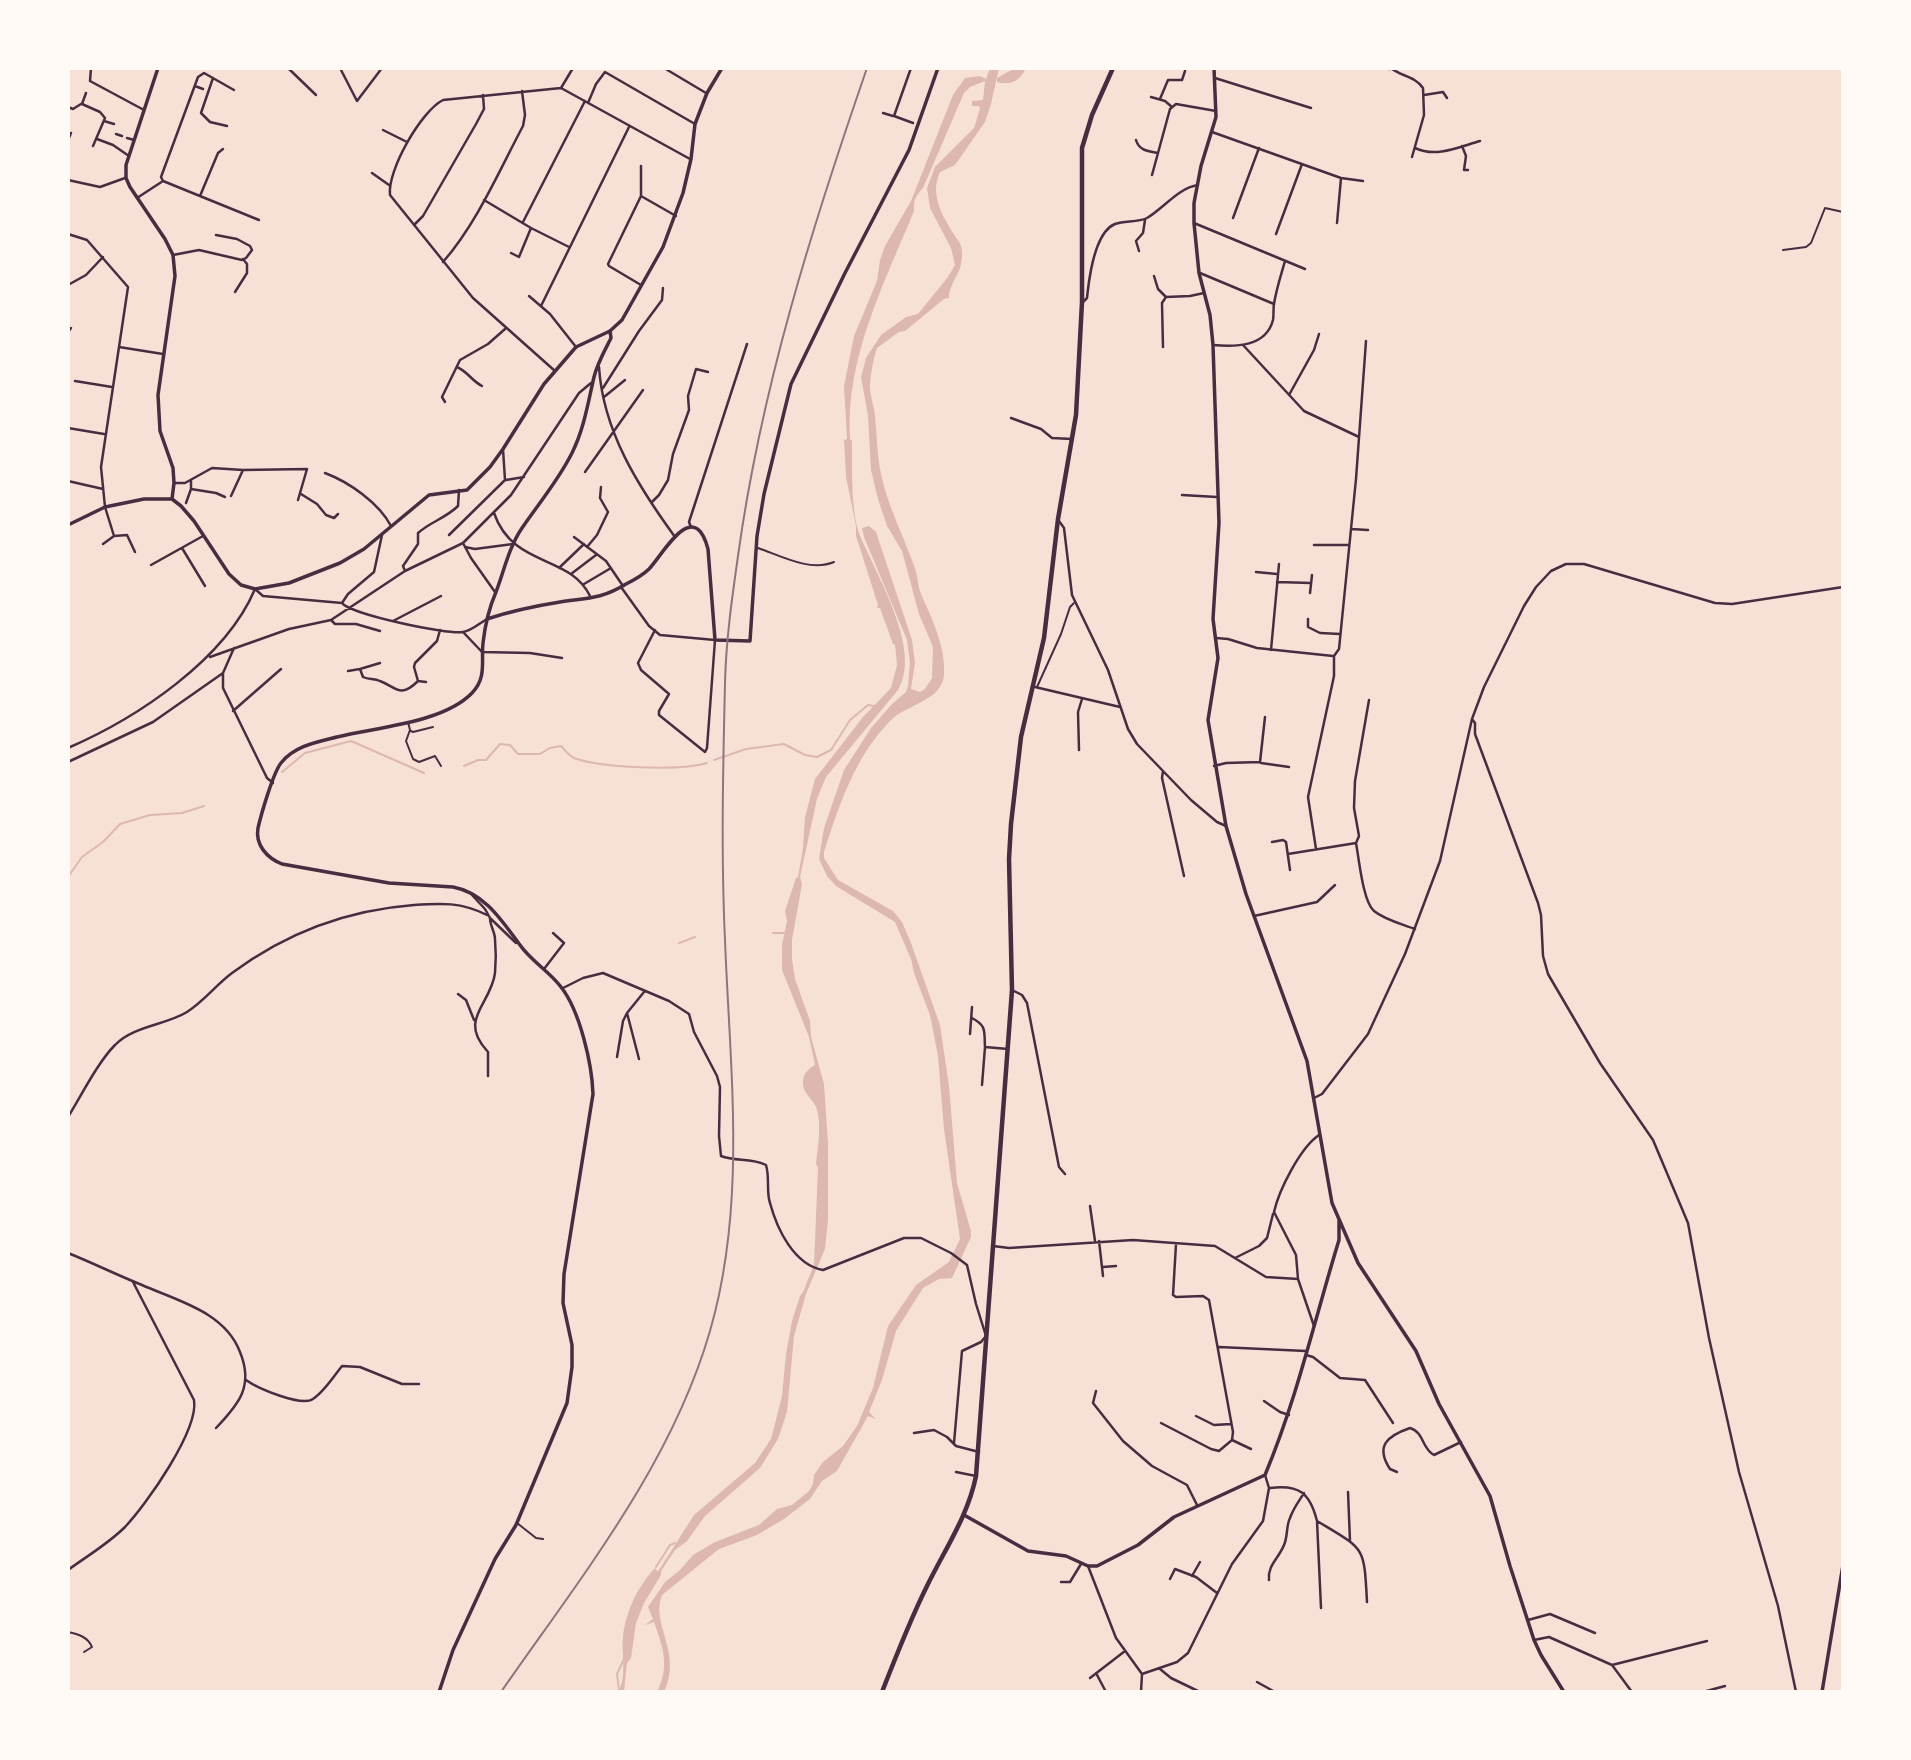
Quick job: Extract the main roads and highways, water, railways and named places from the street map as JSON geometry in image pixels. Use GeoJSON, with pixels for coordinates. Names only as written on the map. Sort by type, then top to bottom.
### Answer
{"type":"FeatureCollection","features":[{"type":"Feature","properties":{"kind":"main road"},"geometry":{"type":"LineString","coordinates":[[882,1692],[921,1598],[964,1515],[976,1476],[1012,990],[1009,859],[1011,824],[1021,737],[1044,638],[1058,519],[1073,439],[1082,302],[1082,148],[1092,115],[1113,68]]}},
{"type":"Feature","properties":{"kind":"waterway"},"geometry":{"type":"LineString","coordinates":[[714,760],[746,749],[784,744],[805,755],[817,757],[831,750],[850,720],[868,705],[874,706]]}},
{"type":"Feature","properties":{"kind":"waterway"},"geometry":{"type":"LineString","coordinates":[[282,772],[305,753],[351,741],[424,773]]}},
{"type":"Feature","properties":{"kind":"waterway"},"geometry":{"type":"LineString","coordinates":[[464,766],[478,760],[486,760],[500,744],[510,745],[518,754],[540,754],[561,746],[574,758],[621,766],[660,768],[707,763]]}},
{"type":"Feature","properties":{"kind":"waterway"},"geometry":{"type":"LineString","coordinates":[[68,877],[82,857],[103,842],[120,824],[150,815],[182,813],[204,806]]}},
{"type":"Feature","properties":{"kind":"waterway"},"geometry":{"type":"LineString","coordinates":[[773,933],[786,933]]}},
{"type":"Feature","properties":{"kind":"waterway"},"geometry":{"type":"LineString","coordinates":[[679,943],[695,937]]}},
{"type":"Feature","properties":{"kind":"waterway"},"geometry":{"type":"LineString","coordinates":[[656,1567],[670,1545],[675,1543]]}},
{"type":"Feature","properties":{"kind":"waterway"},"geometry":{"type":"LineString","coordinates":[[619,1690],[617,1674],[624,1659]]}},
{"type":"Feature","properties":{"kind":"railway"},"geometry":{"type":"LineString","coordinates":[[501,1692],[592,1563],[648,1474],[693,1381],[710,1331],[721,1283],[729,1234],[733,1137],[723,844],[725,683],[732,603],[748,494],[774,370],[808,248],[867,68]]}}]}
